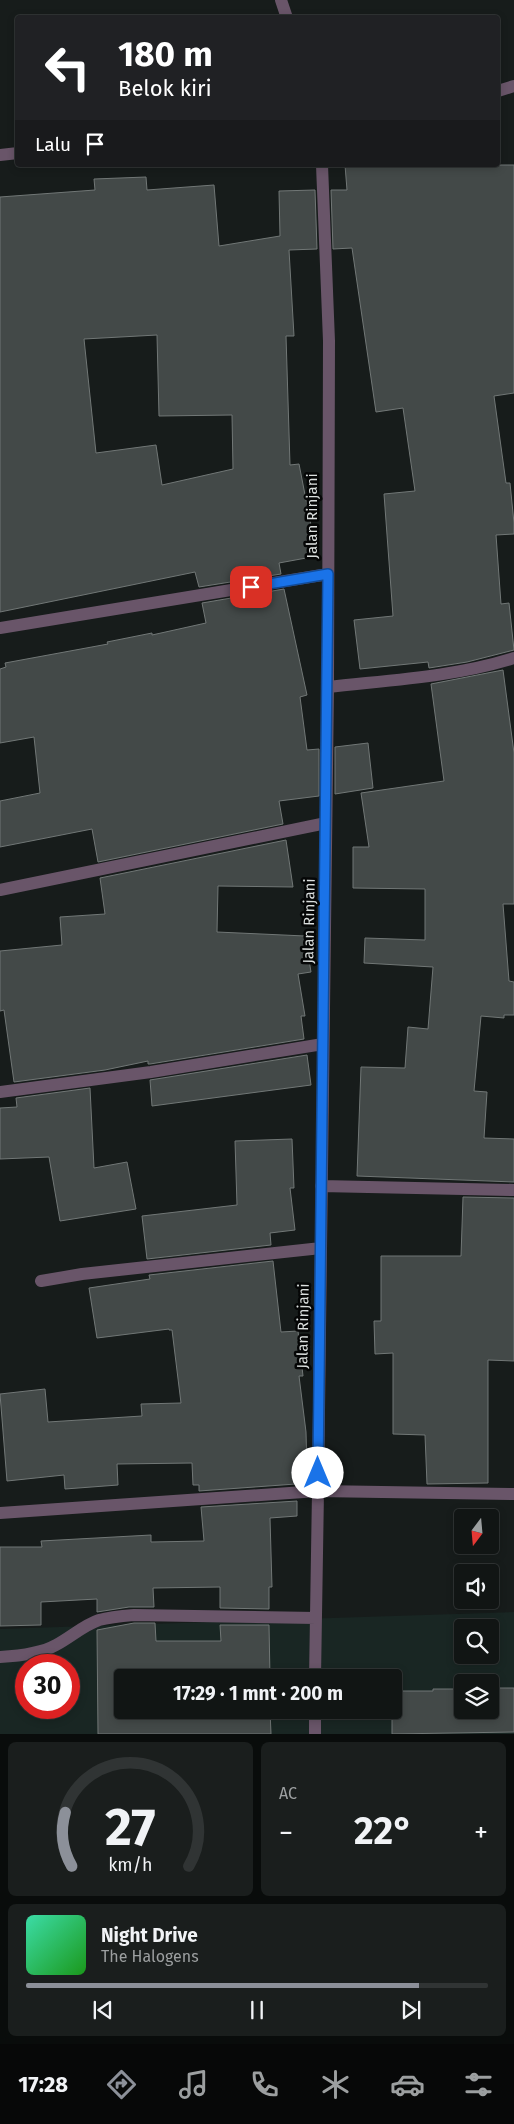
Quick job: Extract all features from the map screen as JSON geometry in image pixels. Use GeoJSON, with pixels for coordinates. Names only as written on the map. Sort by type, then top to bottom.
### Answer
{"type":"FeatureCollection","features":[{"type":"Feature","properties":{"kind":"street"},"geometry":{"type":"LineString","coordinates":[[281,0],[286,15]]}},
{"type":"Feature","properties":{"kind":"street"},"geometry":{"type":"LineString","coordinates":[[500,90],[514,86]]}},
{"type":"Feature","properties":{"kind":"street"},"geometry":{"type":"LineString","coordinates":[[0,155],[15,153]]}},
{"type":"Feature","properties":{"kind":"street","name":"Jalan Rinjani"},"geometry":{"type":"LineString","coordinates":[[315,1669],[328,686],[329,341],[322,167]]}},
{"type":"Feature","properties":{"kind":"street"},"geometry":{"type":"LineString","coordinates":[[0,628],[328,574]]}},
{"type":"Feature","properties":{"kind":"street"},"geometry":{"type":"LineString","coordinates":[[328,686],[437,675],[484,668],[514,658]]}},
{"type":"Feature","properties":{"kind":"street"},"geometry":{"type":"LineString","coordinates":[[0,890],[326,823]]}},
{"type":"Feature","properties":{"kind":"street"},"geometry":{"type":"LineString","coordinates":[[0,1092],[151,1072],[323,1044]]}},
{"type":"Feature","properties":{"kind":"street"},"geometry":{"type":"LineString","coordinates":[[322,1186],[514,1190]]}},
{"type":"Feature","properties":{"kind":"street"},"geometry":{"type":"LineString","coordinates":[[41,1281],[82,1274],[321,1248]]}},
{"type":"Feature","properties":{"kind":"street"},"geometry":{"type":"LineString","coordinates":[[0,1512],[318,1491],[514,1494]]}},
{"type":"Feature","properties":{"kind":"street"},"geometry":{"type":"LineString","coordinates":[[0,1657],[38,1652],[54,1647],[84,1627],[99,1620],[114,1617],[143,1615],[316,1618]]}},
{"type":"Feature","properties":{"kind":"street"},"geometry":{"type":"LineString","coordinates":[[315,1719],[315,1734]]}},
{"type":"Feature","properties":{"kind":"shaded area"},"geometry":{"type":"Polygon","coordinates":[[[514,1612],[514,1734],[0,1734],[0,1629],[514,1612]]]}},
{"type":"Feature","properties":{"kind":"building"},"geometry":{"type":"Polygon","coordinates":[[[500,165],[514,165],[514,393],[494,396],[506,483],[510,483],[514,523],[514,534],[496,535],[501,604],[509,603],[514,650],[467,662],[429,668],[428,662],[360,669],[354,620],[393,616],[384,494],[415,491],[403,408],[376,412],[352,248],[333,249],[331,190],[347,190],[345,167],[500,167],[500,165]]]}},
{"type":"Feature","properties":{"kind":"building"},"geometry":{"type":"Polygon","coordinates":[[[146,177],[147,190],[214,185],[219,246],[280,236],[279,191],[315,190],[317,249],[289,250],[294,336],[286,336],[290,465],[299,464],[317,556],[279,563],[281,574],[199,587],[195,572],[0,612],[0,197],[95,190],[94,179],[146,177]],[[157,335],[84,339],[96,453],[156,445],[162,485],[233,469],[232,415],[159,416],[157,335]]]}},
{"type":"Feature","properties":{"kind":"building"},"geometry":{"type":"Polygon","coordinates":[[[284,589],[307,695],[300,697],[307,750],[319,749],[319,796],[279,801],[283,824],[98,862],[92,829],[0,847],[0,801],[40,793],[34,737],[0,743],[0,669],[6,667],[5,663],[206,623],[202,603],[284,589]]]}},
{"type":"Feature","properties":{"kind":"building"},"geometry":{"type":"Polygon","coordinates":[[[503,670],[514,753],[514,904],[503,904],[509,981],[514,982],[514,1015],[504,1015],[504,1018],[481,1016],[474,1091],[487,1092],[484,1138],[514,1139],[514,1182],[357,1176],[361,1067],[405,1068],[408,1027],[428,1029],[433,967],[364,963],[365,938],[425,940],[425,889],[353,888],[353,847],[369,847],[361,793],[444,781],[431,684],[503,670]]]}},
{"type":"Feature","properties":{"kind":"building"},"geometry":{"type":"Polygon","coordinates":[[[368,743],[373,788],[335,794],[335,747],[368,743]]]}},
{"type":"Feature","properties":{"kind":"building"},"geometry":{"type":"Polygon","coordinates":[[[286,840],[293,887],[218,886],[217,932],[305,936],[311,972],[298,974],[305,1016],[301,1016],[304,1039],[150,1064],[148,1064],[148,1061],[105,1070],[14,1082],[4,1010],[0,1011],[0,951],[62,945],[60,917],[105,914],[100,878],[286,840]]]}},
{"type":"Feature","properties":{"kind":"building"},"geometry":{"type":"Polygon","coordinates":[[[307,1055],[311,1085],[152,1106],[150,1080],[307,1055]]]}},
{"type":"Feature","properties":{"kind":"building"},"geometry":{"type":"Polygon","coordinates":[[[90,1088],[94,1168],[127,1162],[136,1209],[60,1221],[49,1157],[0,1159],[0,1108],[17,1107],[16,1098],[90,1088]]]}},
{"type":"Feature","properties":{"kind":"building"},"geometry":{"type":"Polygon","coordinates":[[[292,1139],[294,1188],[290,1188],[295,1230],[270,1233],[271,1245],[147,1259],[142,1216],[237,1205],[235,1141],[292,1139]]]}},
{"type":"Feature","properties":{"kind":"building"},"geometry":{"type":"Polygon","coordinates":[[[463,1197],[514,1198],[514,1361],[488,1360],[488,1483],[427,1484],[425,1435],[393,1434],[393,1353],[375,1354],[374,1321],[381,1321],[381,1256],[461,1256],[463,1197]]]}},
{"type":"Feature","properties":{"kind":"building"},"geometry":{"type":"Polygon","coordinates":[[[273,1261],[281,1332],[298,1331],[303,1376],[299,1376],[306,1432],[307,1469],[295,1470],[296,1484],[199,1491],[199,1485],[193,1485],[192,1463],[117,1464],[118,1485],[65,1489],[64,1475],[7,1481],[0,1394],[45,1389],[48,1422],[142,1416],[141,1404],[181,1403],[172,1330],[97,1338],[89,1288],[150,1279],[149,1275],[273,1261]]]}},
{"type":"Feature","properties":{"kind":"building"},"geometry":{"type":"Polygon","coordinates":[[[297,1501],[297,1516],[270,1518],[272,1587],[269,1587],[269,1609],[220,1608],[220,1587],[153,1588],[154,1607],[129,1607],[97,1612],[97,1599],[41,1602],[41,1625],[0,1626],[0,1547],[42,1547],[41,1541],[151,1535],[151,1542],[204,1541],[201,1507],[297,1501]]]}},
{"type":"Feature","properties":{"kind":"building"},"geometry":{"type":"Polygon","coordinates":[[[134,1623],[155,1623],[156,1641],[221,1641],[220,1625],[269,1625],[270,1669],[114,1669],[114,1719],[270,1719],[271,1734],[98,1734],[97,1630],[134,1623]]]}},
{"type":"Feature","properties":{"kind":"building"},"geometry":{"type":"Polygon","coordinates":[[[499,1688],[514,1688],[514,1732],[392,1734],[392,1719],[402,1719],[402,1691],[433,1691],[433,1689],[454,1689],[454,1719],[499,1719],[499,1688]]]}},
{"type":"Feature","properties":{"kind":"route"},"geometry":{"type":"LineString","coordinates":[[251,587],[328,574],[318,1473]]}}]}
